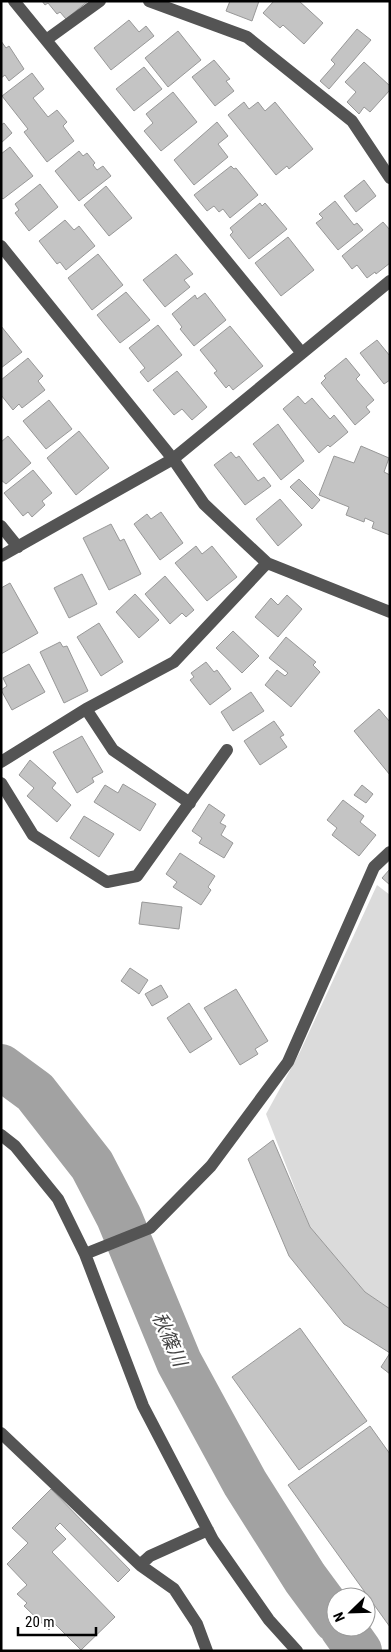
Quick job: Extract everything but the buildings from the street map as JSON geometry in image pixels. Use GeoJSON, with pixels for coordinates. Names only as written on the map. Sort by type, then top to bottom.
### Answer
{"type":"FeatureCollection","features":[{"type":"Feature","properties":{"kind":"street"},"geometry":{"type":"LineString","coordinates":[[14,1],[300,352]]}},
{"type":"Feature","properties":{"kind":"street"},"geometry":{"type":"LineString","coordinates":[[46,40],[100,1]]}},
{"type":"Feature","properties":{"kind":"street"},"geometry":{"type":"LineString","coordinates":[[148,1],[247,37],[352,122],[390,178]]}},
{"type":"Feature","properties":{"kind":"street"},"geometry":{"type":"LineString","coordinates":[[1,246],[174,459],[204,504],[267,563],[390,612]]}},
{"type":"Feature","properties":{"kind":"street"},"geometry":{"type":"LineString","coordinates":[[1,556],[174,459],[300,352],[390,281]]}},
{"type":"Feature","properties":{"kind":"street"},"geometry":{"type":"LineString","coordinates":[[1,526],[18,547]]}},
{"type":"Feature","properties":{"kind":"street"},"geometry":{"type":"LineString","coordinates":[[1,762],[86,709],[174,662],[267,563]]}},
{"type":"Feature","properties":{"kind":"street"},"geometry":{"type":"LineString","coordinates":[[86,709],[113,750],[190,802]]}},
{"type":"Feature","properties":{"kind":"street"},"geometry":{"type":"LineString","coordinates":[[1,783],[33,835],[107,882],[138,876],[227,750]]}},
{"type":"Feature","properties":{"kind":"street"},"geometry":{"type":"LineString","coordinates":[[85,1254],[150,1228],[211,1166],[288,1062],[374,867],[390,852]]}},
{"type":"Feature","properties":{"kind":"street"},"geometry":{"type":"LineString","coordinates":[[1,1135],[15,1146],[58,1199],[85,1254],[143,1406],[208,1530],[269,1620],[297,1651]]}},
{"type":"Feature","properties":{"kind":"street"},"geometry":{"type":"LineString","coordinates":[[1,1433],[140,1565],[174,1589],[197,1624],[207,1651]]}},
{"type":"Feature","properties":{"kind":"street"},"geometry":{"type":"LineString","coordinates":[[140,1565],[150,1556],[208,1530]]}},
{"type":"Feature","properties":{"kind":"shaded area"},"geometry":{"type":"Polygon","coordinates":[[[377,885],[390,895],[390,1309],[365,1292],[310,1227],[266,1114],[300,1052],[377,885]]]}},
{"type":"Feature","properties":{"kind":"waterway","name":"秋篠川"},"geometry":{"type":"LineString","coordinates":[[1,1067],[35,1092],[92,1165],[119,1217],[179,1362],[245,1483],[305,1578],[326,1606]]}},
{"type":"Feature","properties":{"kind":"waterway","name":"秋篠川"},"geometry":{"type":"LineString","coordinates":[[349,1637],[359,1651]]}}]}
